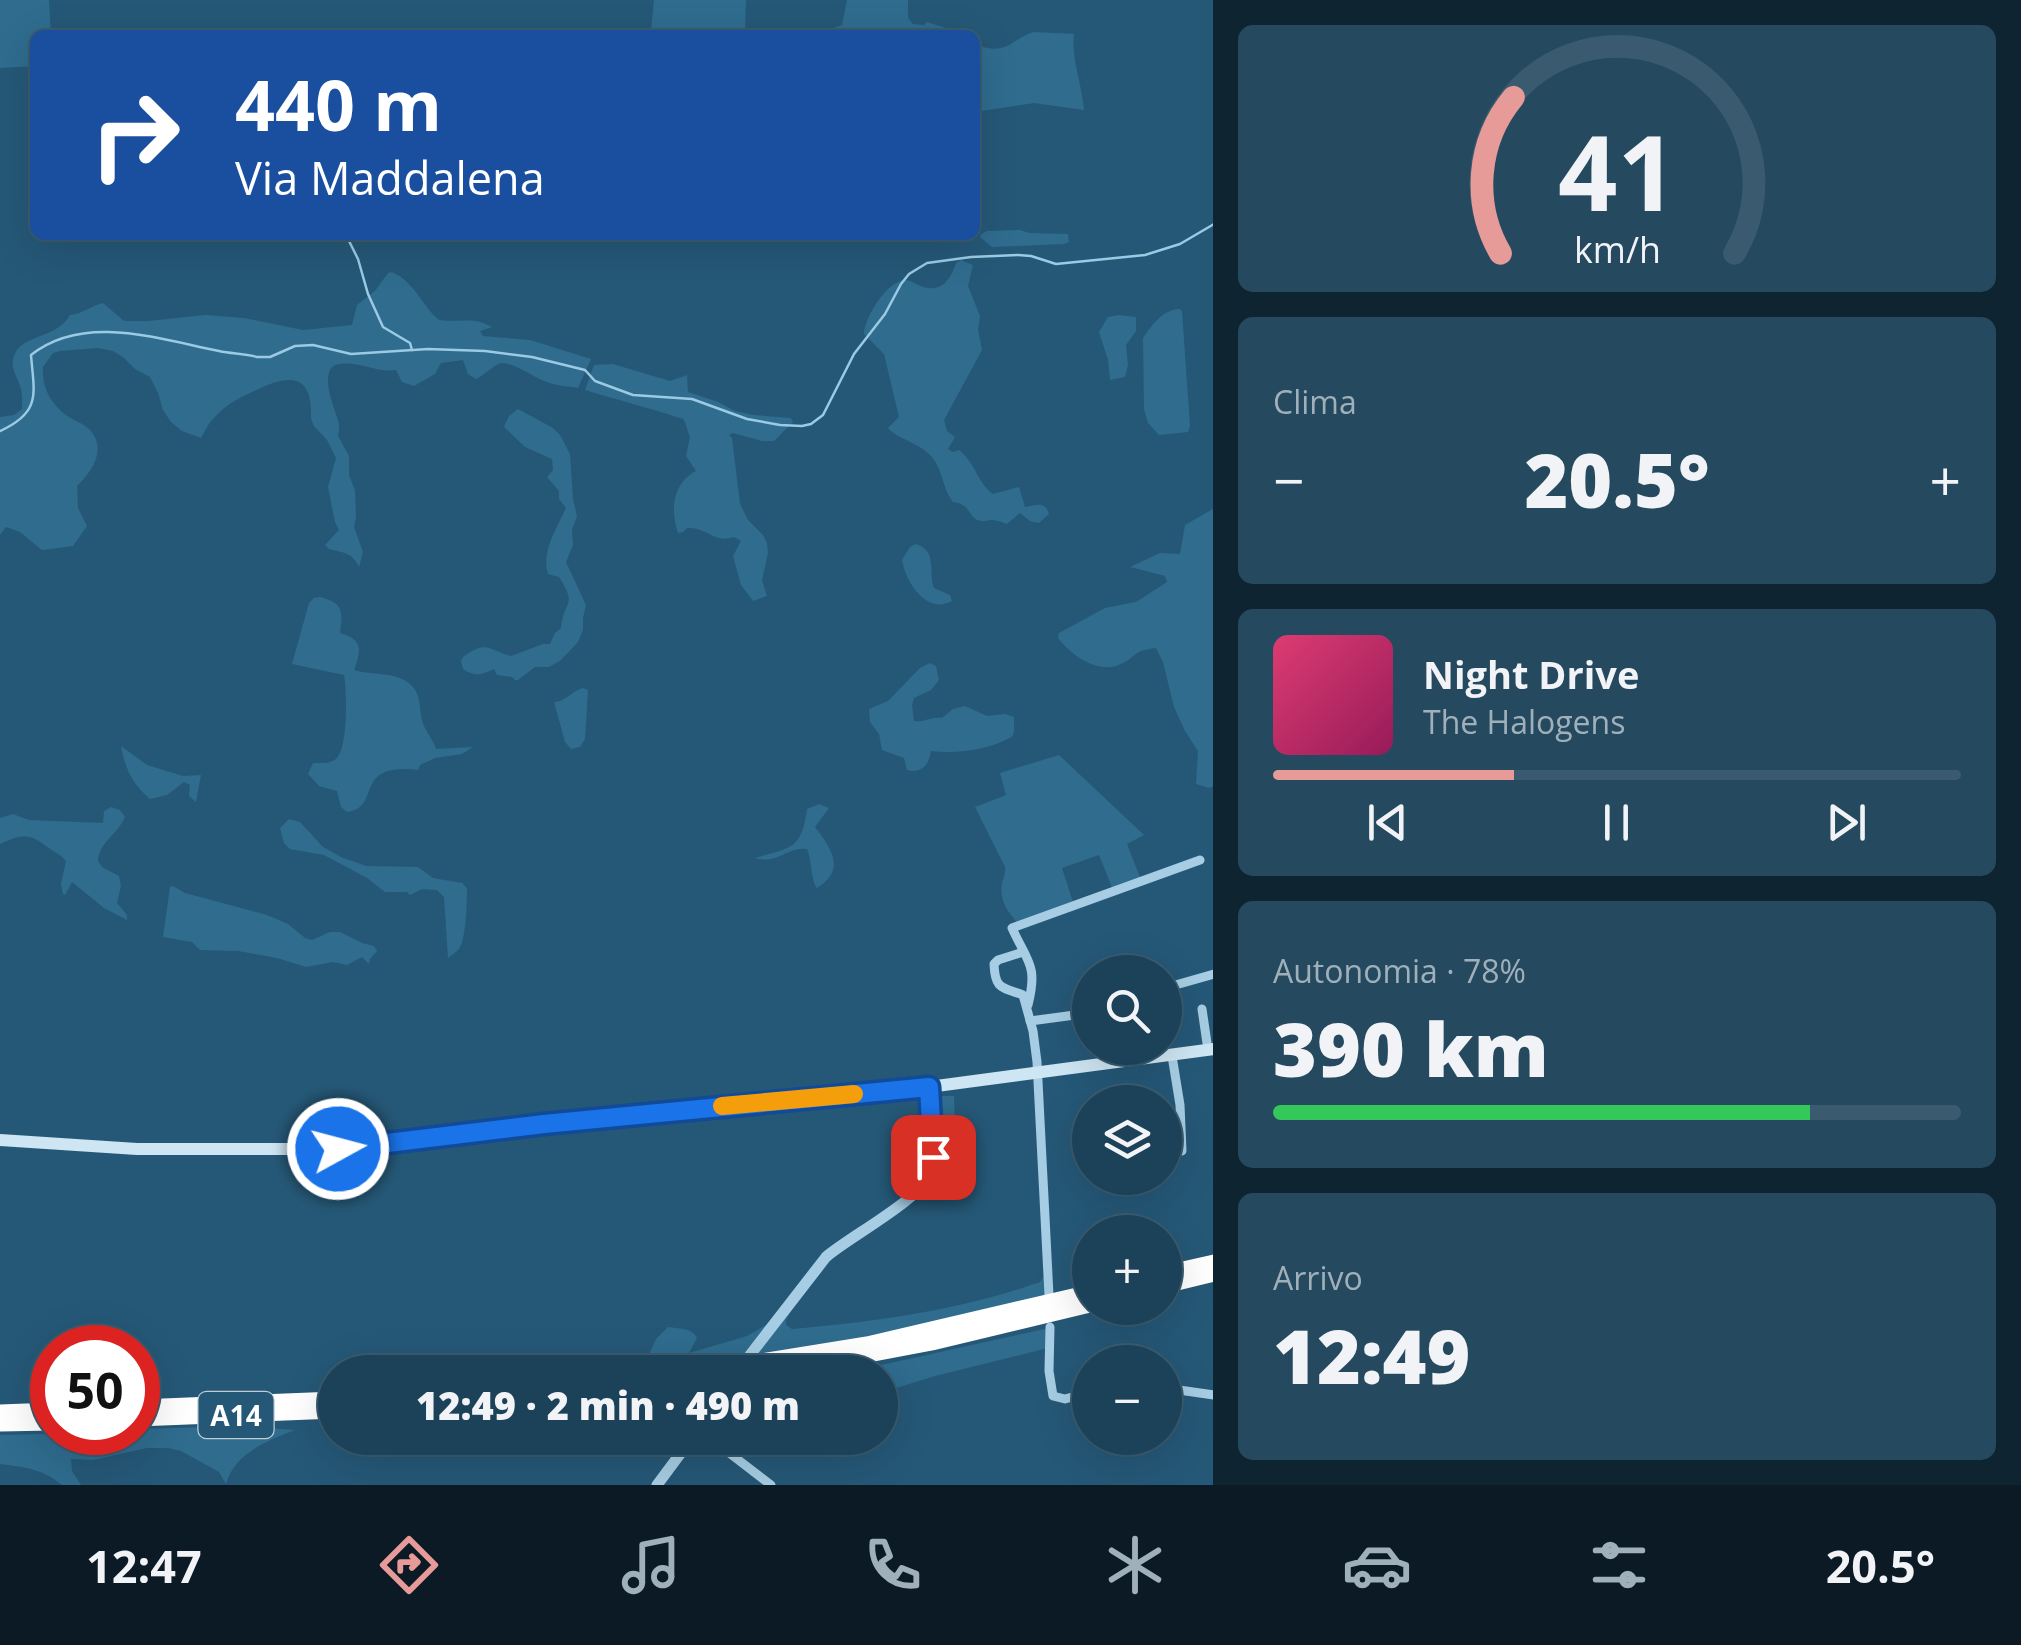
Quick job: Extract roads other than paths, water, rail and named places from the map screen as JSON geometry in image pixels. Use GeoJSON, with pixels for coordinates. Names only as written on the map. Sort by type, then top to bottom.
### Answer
{"type":"FeatureCollection","features":[{"type":"Feature","properties":{"kind":"highway"},"geometry":{"type":"LineString","coordinates":[[1182,1270],[1213,1262]]}},
{"type":"Feature","properties":{"kind":"highway"},"geometry":{"type":"LineString","coordinates":[[1182,1282],[1213,1274]]}},
{"type":"Feature","properties":{"kind":"highway"},"geometry":{"type":"LineString","coordinates":[[799,1355],[867,1344],[1072,1296]]}},
{"type":"Feature","properties":{"kind":"highway"},"geometry":{"type":"LineString","coordinates":[[869,1355],[1072,1308]]}},
{"type":"Feature","properties":{"kind":"highway","name":"A14"},"geometry":{"type":"LineString","coordinates":[[160,1406],[318,1400]]}},
{"type":"Feature","properties":{"kind":"highway"},"geometry":{"type":"LineString","coordinates":[[0,1412],[30,1411]]}},
{"type":"Feature","properties":{"kind":"highway","name":"A14"},"geometry":{"type":"LineString","coordinates":[[160,1418],[318,1413]]}},
{"type":"Feature","properties":{"kind":"highway"},"geometry":{"type":"LineString","coordinates":[[0,1424],[30,1423]]}},
{"type":"Feature","properties":{"kind":"main road"},"geometry":{"type":"LineString","coordinates":[[1182,1052],[1211,1050]]}},
{"type":"Feature","properties":{"kind":"main road"},"geometry":{"type":"LineString","coordinates":[[0,1140],[138,1149],[338,1149],[563,1122],[929,1087],[1092,1065]]}},
{"type":"Feature","properties":{"kind":"street"},"geometry":{"type":"LineString","coordinates":[[1027,1008],[1034,976],[1012,928],[1200,860]]}},
{"type":"Feature","properties":{"kind":"street"},"geometry":{"type":"LineString","coordinates":[[1023,952],[998,960],[994,964],[994,980],[998,986],[1023,995],[1030,1021],[1038,1074],[1049,1295]]}},
{"type":"Feature","properties":{"kind":"street"},"geometry":{"type":"LineString","coordinates":[[1182,983],[1213,974]]}},
{"type":"Feature","properties":{"kind":"street"},"geometry":{"type":"LineString","coordinates":[[1202,1009],[1211,1050]]}},
{"type":"Feature","properties":{"kind":"street"},"geometry":{"type":"LineString","coordinates":[[1030,1021],[1072,1015]]}},
{"type":"Feature","properties":{"kind":"street"},"geometry":{"type":"LineString","coordinates":[[750,1355],[826,1257],[928,1180],[933,1157],[929,1087]]}},
{"type":"Feature","properties":{"kind":"street"},"geometry":{"type":"LineString","coordinates":[[1050,1327],[1053,1396],[1072,1397]]}},
{"type":"Feature","properties":{"kind":"street"},"geometry":{"type":"LineString","coordinates":[[1182,1391],[1213,1396]]}},
{"type":"Feature","properties":{"kind":"street"},"geometry":{"type":"LineString","coordinates":[[656,1485],[679,1455]]}},
{"type":"Feature","properties":{"kind":"street"},"geometry":{"type":"LineString","coordinates":[[732,1455],[771,1485]]}},
{"type":"Feature","properties":{"kind":"waterway"},"geometry":{"type":"LineString","coordinates":[[0,431],[29,409],[34,391],[31,355],[52,342],[98,332],[147,336],[257,357],[313,345],[351,354],[428,349],[532,357],[585,370],[595,381],[633,395],[692,399],[747,419],[802,426],[823,415],[854,354],[885,314],[901,284],[927,263],[1018,255],[1056,264],[1145,255],[1180,244],[1213,225]]}},
{"type":"Feature","properties":{"kind":"waterway"},"geometry":{"type":"LineString","coordinates":[[348,240],[383,327],[410,343],[412,350]]}}]}
